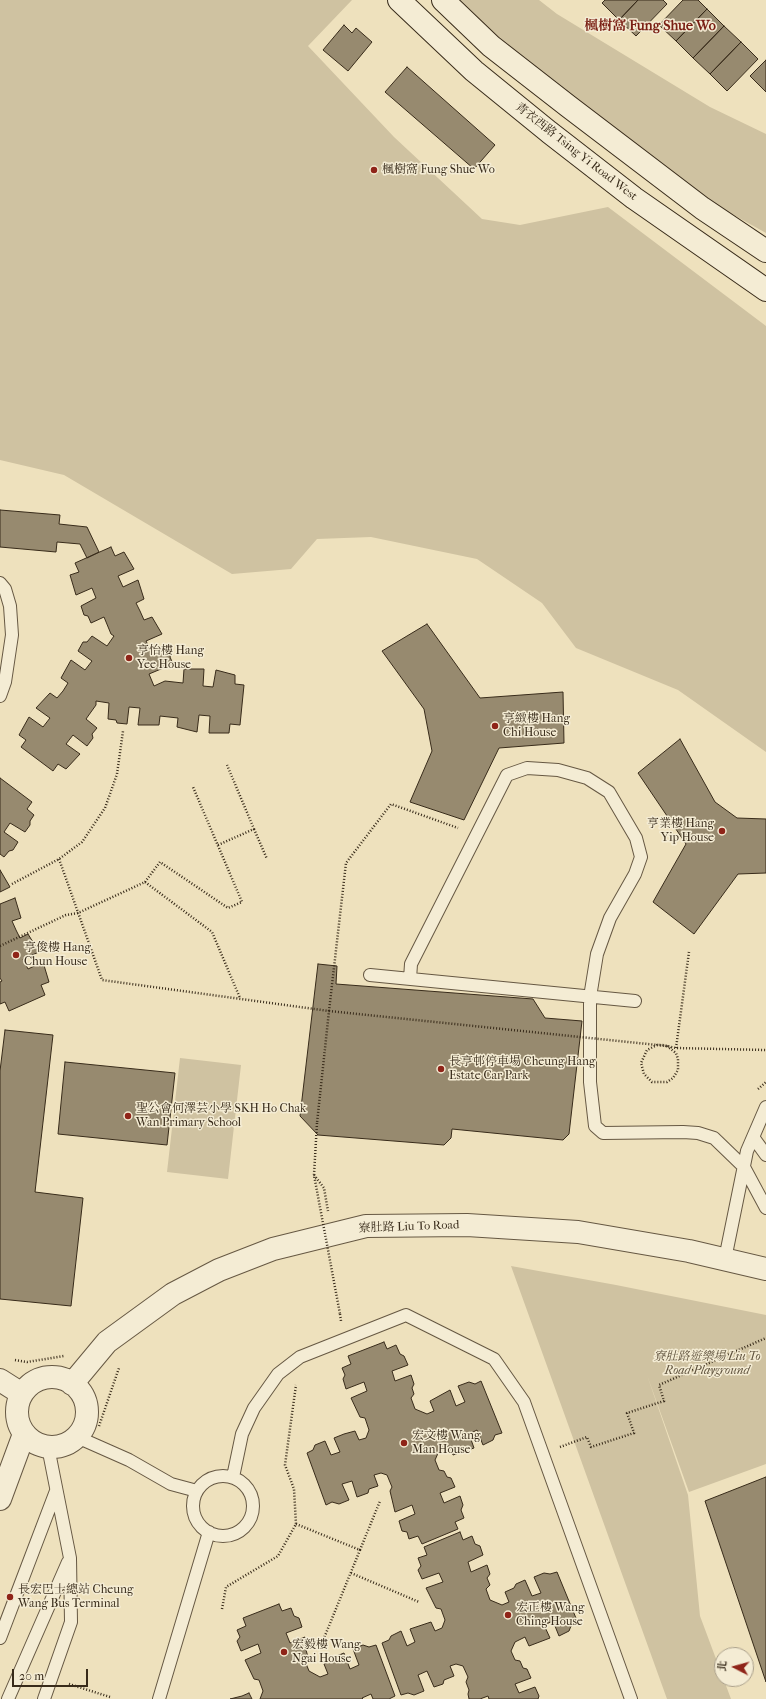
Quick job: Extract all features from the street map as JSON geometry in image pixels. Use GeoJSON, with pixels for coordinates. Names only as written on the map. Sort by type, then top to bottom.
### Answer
{"type":"FeatureCollection","features":[{"type":"Feature","properties":{"kind":"street","name":"青衣西路 Tsing Yi Road West"},"geometry":{"type":"LineString","coordinates":[[399,0],[474,71],[549,132],[634,198],[766,290]]}},
{"type":"Feature","properties":{"kind":"street"},"geometry":{"type":"LineString","coordinates":[[444,0],[491,46],[702,208],[766,251]]}},
{"type":"Feature","properties":{"kind":"street","name":"寮肚路 Liu To Road"},"geometry":{"type":"LineString","coordinates":[[72,1384],[107,1342],[180,1290],[219,1270],[273,1249],[366,1226],[467,1225],[578,1232],[689,1251],[766,1269]]}},
{"type":"Feature","properties":{"kind":"street"},"geometry":{"type":"LineString","coordinates":[[54,1377],[72,1384],[79,1390],[86,1409],[83,1440],[58,1447],[48,1447],[35,1443],[24,1434],[19,1425],[17,1415],[18,1404],[22,1394],[36,1381],[44,1378],[54,1377]]}},
{"type":"Feature","properties":{"kind":"street"},"geometry":{"type":"LineString","coordinates":[[0,1380],[22,1394]]}},
{"type":"Feature","properties":{"kind":"street"},"geometry":{"type":"LineString","coordinates":[[0,1499],[24,1434]]}},
{"type":"Feature","properties":{"kind":"lane"},"geometry":{"type":"LineString","coordinates":[[0,583],[5,589],[10,606],[12,635],[5,682],[0,696]]}},
{"type":"Feature","properties":{"kind":"lane"},"geometry":{"type":"LineString","coordinates":[[410,979],[411,964],[507,775],[527,768],[558,770],[587,778],[609,792],[636,838],[641,857],[635,874],[610,918],[597,954],[590,997],[590,1082],[595,1126],[603,1133],[698,1133],[714,1138],[744,1167],[766,1208]]}},
{"type":"Feature","properties":{"kind":"lane"},"geometry":{"type":"LineString","coordinates":[[370,975],[635,1001]]}},
{"type":"Feature","properties":{"kind":"lane"},"geometry":{"type":"LineString","coordinates":[[725,1259],[744,1167],[759,1130],[766,1107]]}},
{"type":"Feature","properties":{"kind":"lane"},"geometry":{"type":"LineString","coordinates":[[759,1130],[766,1155]]}},
{"type":"Feature","properties":{"kind":"lane"},"geometry":{"type":"LineString","coordinates":[[233,1477],[242,1434],[254,1408],[278,1374],[300,1357],[406,1315],[494,1359],[524,1402],[631,1699]]}},
{"type":"Feature","properties":{"kind":"lane"},"geometry":{"type":"LineString","coordinates":[[83,1440],[129,1460],[171,1484],[197,1491]]}},
{"type":"Feature","properties":{"kind":"lane"},"geometry":{"type":"LineString","coordinates":[[44,1699],[71,1622],[70,1558],[48,1447]]}},
{"type":"Feature","properties":{"kind":"lane"},"geometry":{"type":"LineString","coordinates":[[223,1475],[233,1477],[242,1482],[249,1489],[253,1498],[251,1518],[242,1529],[228,1535],[219,1536],[209,1532],[202,1526],[194,1509],[197,1491],[204,1483],[213,1477],[223,1475]]}},
{"type":"Feature","properties":{"kind":"lane"},"geometry":{"type":"LineString","coordinates":[[0,1638],[56,1491]]}},
{"type":"Feature","properties":{"kind":"lane"},"geometry":{"type":"LineString","coordinates":[[159,1699],[209,1532]]}},
{"type":"Feature","properties":{"kind":"lane"},"geometry":{"type":"LineString","coordinates":[[8,1699],[70,1558]]}},
{"type":"Feature","properties":{"kind":"path"},"geometry":{"type":"LineString","coordinates":[[12,884],[59,859],[82,842],[105,808],[117,774],[123,731]]}},
{"type":"Feature","properties":{"kind":"path"},"geometry":{"type":"LineString","coordinates":[[227,766],[267,859]]}},
{"type":"Feature","properties":{"kind":"path"},"geometry":{"type":"LineString","coordinates":[[0,946],[66,915],[78,913],[145,882],[160,862],[228,908],[242,902],[193,787]]}},
{"type":"Feature","properties":{"kind":"path"},"geometry":{"type":"LineString","coordinates":[[341,1321],[314,1175],[317,1123],[346,863],[391,804],[477,835]]}},
{"type":"Feature","properties":{"kind":"path"},"geometry":{"type":"LineString","coordinates":[[218,845],[254,829]]}},
{"type":"Feature","properties":{"kind":"path"},"geometry":{"type":"LineString","coordinates":[[59,859],[102,980],[329,1011],[667,1046],[676,1053],[678,1059],[678,1070],[673,1078],[668,1082],[661,1083],[652,1082],[644,1074],[641,1068],[644,1054],[647,1050],[657,1045],[662,1045],[676,1048],[766,1050]]}},
{"type":"Feature","properties":{"kind":"path"},"geometry":{"type":"LineString","coordinates":[[145,882],[212,932],[240,998]]}},
{"type":"Feature","properties":{"kind":"path"},"geometry":{"type":"LineString","coordinates":[[676,1048],[689,952]]}},
{"type":"Feature","properties":{"kind":"path"},"geometry":{"type":"LineString","coordinates":[[314,1175],[324,1188],[329,1214]]}},
{"type":"Feature","properties":{"kind":"path"},"geometry":{"type":"LineString","coordinates":[[322,1256],[337,1253]]}},
{"type":"Feature","properties":{"kind":"path"},"geometry":{"type":"LineString","coordinates":[[334,1323],[347,1319]]}},
{"type":"Feature","properties":{"kind":"path"},"geometry":{"type":"LineString","coordinates":[[544,1454],[587,1437],[591,1447],[634,1433],[627,1413],[664,1401],[659,1385],[766,1338]]}},
{"type":"Feature","properties":{"kind":"path"},"geometry":{"type":"LineString","coordinates":[[222,1609],[226,1587],[278,1556],[296,1524],[294,1489],[285,1465],[300,1357]]}},
{"type":"Feature","properties":{"kind":"path"},"geometry":{"type":"LineString","coordinates":[[83,1440],[97,1430],[107,1399],[122,1364]]}},
{"type":"Feature","properties":{"kind":"path"},"geometry":{"type":"LineString","coordinates":[[322,1643],[380,1501]]}},
{"type":"Feature","properties":{"kind":"path"},"geometry":{"type":"LineString","coordinates":[[296,1524],[360,1550]]}},
{"type":"Feature","properties":{"kind":"path"},"geometry":{"type":"LineString","coordinates":[[351,1573],[419,1602]]}},
{"type":"Feature","properties":{"kind":"path"},"geometry":{"type":"LineString","coordinates":[[67,1683],[110,1697],[110,1699]]}},
{"type":"Feature","properties":{"kind":"green space"},"geometry":{"type":"Polygon","coordinates":[[[0,0],[352,0],[308,46],[394,137],[482,219],[520,225],[608,207],[766,326],[766,752],[678,690],[576,648],[542,603],[477,559],[371,537],[317,539],[291,569],[232,574],[64,475],[0,460],[0,0]]]}},
{"type":"Feature","properties":{"kind":"green space"},"geometry":{"type":"Polygon","coordinates":[[[451,0],[539,0],[557,14],[710,107],[766,134],[766,233],[723,209],[551,87],[451,0]]]}},
{"type":"Feature","properties":{"kind":"green space"},"geometry":{"type":"Polygon","coordinates":[[[180,1058],[241,1065],[228,1179],[167,1172],[180,1058]]]}},
{"type":"Feature","properties":{"kind":"green space","name":"寮肚路遊樂場 Liu To Road Playground"},"geometry":{"type":"Polygon","coordinates":[[[511,1266],[766,1315],[766,1464],[689,1492],[647,1375],[688,1495],[700,1616],[714,1653],[714,1687],[727,1687],[731,1699],[667,1699],[511,1266]]]}},
{"type":"Feature","properties":{"kind":"building"},"geometry":{"type":"Polygon","coordinates":[[[605,0],[638,0],[619,20],[602,3],[605,0]]]}},
{"type":"Feature","properties":{"kind":"building"},"geometry":{"type":"Polygon","coordinates":[[[638,0],[663,0],[667,4],[636,36],[619,20],[638,0]]]}},
{"type":"Feature","properties":{"kind":"building"},"geometry":{"type":"Polygon","coordinates":[[[683,0],[698,0],[707,9],[676,41],[659,25],[683,0]]]}},
{"type":"Feature","properties":{"kind":"building"},"geometry":{"type":"Polygon","coordinates":[[[707,9],[724,26],[693,58],[676,41],[707,9]]]}},
{"type":"Feature","properties":{"kind":"building"},"geometry":{"type":"Polygon","coordinates":[[[344,25],[352,33],[356,28],[372,42],[348,71],[323,50],[344,25]]]}},
{"type":"Feature","properties":{"kind":"building"},"geometry":{"type":"Polygon","coordinates":[[[724,26],[741,42],[710,74],[693,58],[724,26]]]}},
{"type":"Feature","properties":{"kind":"building"},"geometry":{"type":"Polygon","coordinates":[[[741,42],[758,59],[727,91],[710,74],[741,42]]]}},
{"type":"Feature","properties":{"kind":"building"},"geometry":{"type":"Polygon","coordinates":[[[766,60],[766,92],[750,76],[766,60]]]}},
{"type":"Feature","properties":{"kind":"building"},"geometry":{"type":"Polygon","coordinates":[[[407,67],[495,145],[474,169],[385,92],[407,67]]]}},
{"type":"Feature","properties":{"kind":"building"},"geometry":{"type":"Polygon","coordinates":[[[0,510],[60,515],[59,524],[87,527],[99,552],[87,558],[80,544],[57,542],[56,552],[0,547],[0,510]]]}},
{"type":"Feature","properties":{"kind":"building","name":"亨怡樓 Hang Yee House"},"geometry":{"type":"Polygon","coordinates":[[[111,547],[115,556],[124,552],[134,569],[118,576],[123,587],[138,580],[144,599],[136,603],[144,620],[152,617],[162,634],[146,641],[151,651],[167,645],[171,653],[170,657],[173,664],[149,674],[154,686],[165,681],[183,683],[184,669],[204,669],[203,686],[213,687],[216,670],[235,675],[235,684],[244,685],[240,725],[230,724],[229,733],[209,733],[210,716],[199,715],[197,732],[177,727],[178,718],[160,716],[159,725],[138,725],[140,708],[129,707],[127,724],[117,723],[116,720],[108,719],[109,703],[96,701],[96,705],[86,719],[97,728],[92,734],[93,738],[87,746],[73,735],[66,744],[80,754],[66,769],[58,764],[53,771],[21,747],[26,740],[19,735],[29,717],[43,727],[50,718],[36,708],[50,693],[57,698],[63,691],[68,683],[61,678],[71,660],[85,670],[92,661],[78,651],[83,642],[87,642],[92,636],[107,646],[114,636],[111,634],[104,617],[91,623],[88,616],[84,615],[81,606],[96,598],[92,588],[76,595],[70,575],[79,572],[75,563],[111,547]]]}},
{"type":"Feature","properties":{"kind":"building","name":"亨緻樓 Hang Chi House"},"geometry":{"type":"Polygon","coordinates":[[[427,624],[480,698],[563,692],[564,743],[499,748],[464,820],[410,802],[432,751],[424,709],[382,651],[427,624]]]}},
{"type":"Feature","properties":{"kind":"building","name":"亨業樓 Hang Yip House"},"geometry":{"type":"Polygon","coordinates":[[[680,739],[715,802],[737,818],[766,819],[766,873],[738,874],[694,934],[653,902],[686,844],[638,773],[680,739]]]}},
{"type":"Feature","properties":{"kind":"building"},"geometry":{"type":"Polygon","coordinates":[[[0,778],[32,802],[27,809],[34,815],[25,832],[10,823],[4,832],[18,842],[13,850],[9,851],[4,857],[0,854],[0,778]]]}},
{"type":"Feature","properties":{"kind":"building"},"geometry":{"type":"Polygon","coordinates":[[[0,870],[10,887],[0,892],[0,870]]]}},
{"type":"Feature","properties":{"kind":"building","name":"亨俊樓 Hang Chun House"},"geometry":{"type":"Polygon","coordinates":[[[15,898],[21,918],[12,921],[16,930],[20,938],[28,934],[39,952],[23,959],[28,969],[43,962],[49,982],[41,985],[45,995],[9,1011],[5,1002],[0,1004],[0,982],[2,981],[0,978],[0,904],[15,898]]]}},
{"type":"Feature","properties":{"kind":"building","name":"長亨邨停車場 Cheung Hang Estate Car Park"},"geometry":{"type":"Polygon","coordinates":[[[318,964],[337,966],[336,984],[533,999],[545,1018],[582,1021],[569,1134],[563,1140],[452,1129],[451,1138],[444,1145],[318,1135],[300,1116],[318,964]]]}},
{"type":"Feature","properties":{"kind":"building"},"geometry":{"type":"Polygon","coordinates":[[[5,1030],[53,1035],[35,1192],[83,1198],[71,1306],[0,1299],[0,1071],[5,1030]]]}},
{"type":"Feature","properties":{"kind":"building"},"geometry":{"type":"Polygon","coordinates":[[[65,1062],[175,1073],[167,1145],[58,1134],[65,1062]]]}},
{"type":"Feature","properties":{"kind":"building","name":"宏文樓 Wang Man House"},"geometry":{"type":"Polygon","coordinates":[[[384,1342],[387,1349],[396,1345],[400,1354],[404,1356],[408,1365],[392,1371],[395,1381],[411,1375],[414,1384],[412,1388],[414,1394],[411,1398],[415,1409],[427,1414],[434,1411],[430,1401],[450,1390],[456,1406],[465,1402],[458,1386],[469,1382],[475,1384],[481,1381],[502,1433],[495,1435],[493,1440],[483,1445],[477,1430],[469,1434],[474,1448],[453,1455],[449,1446],[439,1451],[435,1460],[439,1470],[444,1471],[447,1477],[451,1478],[455,1487],[440,1493],[444,1503],[460,1496],[463,1505],[461,1510],[464,1518],[455,1522],[458,1529],[422,1544],[418,1536],[409,1539],[407,1532],[402,1531],[399,1521],[415,1514],[412,1505],[395,1512],[390,1491],[392,1487],[387,1475],[381,1473],[374,1475],[378,1486],[369,1489],[368,1493],[357,1497],[352,1481],[342,1484],[349,1500],[339,1504],[332,1502],[326,1505],[307,1453],[313,1450],[315,1445],[325,1441],[331,1455],[340,1452],[334,1438],[355,1431],[359,1440],[366,1438],[369,1430],[365,1418],[360,1417],[351,1398],[367,1391],[364,1382],[346,1389],[343,1379],[345,1375],[342,1368],[351,1364],[348,1356],[384,1342]]]}},
{"type":"Feature","properties":{"kind":"building"},"geometry":{"type":"Polygon","coordinates":[[[766,1477],[766,1682],[705,1501],[766,1477]]]}},
{"type":"Feature","properties":{"kind":"building","name":"宏正樓 Wang Ching House"},"geometry":{"type":"Polygon","coordinates":[[[460,1532],[463,1540],[472,1536],[475,1544],[480,1546],[483,1555],[468,1562],[471,1572],[487,1565],[490,1574],[487,1578],[490,1585],[486,1589],[490,1600],[502,1605],[509,1602],[505,1592],[514,1588],[516,1584],[525,1580],[532,1596],[541,1593],[534,1577],[544,1573],[550,1574],[557,1572],[578,1623],[571,1626],[569,1631],[559,1636],[553,1621],[544,1625],[550,1638],[529,1646],[525,1637],[515,1642],[511,1651],[515,1660],[520,1661],[523,1668],[527,1669],[531,1678],[515,1684],[519,1693],[535,1687],[539,1696],[538,1699],[489,1699],[488,1696],[480,1699],[469,1699],[469,1690],[466,1682],[468,1677],[463,1666],[456,1664],[450,1666],[454,1676],[444,1680],[443,1684],[434,1687],[427,1671],[418,1675],[424,1691],[414,1695],[408,1693],[401,1695],[382,1643],[389,1640],[391,1636],[401,1631],[407,1646],[415,1642],[410,1629],[431,1622],[435,1631],[442,1628],[445,1620],[441,1609],[436,1608],[426,1588],[443,1582],[439,1573],[422,1579],[418,1570],[421,1566],[418,1558],[427,1555],[424,1547],[460,1532]]]}},
{"type":"Feature","properties":{"kind":"building","name":"宏毅樓 Wang Ngai House"},"geometry":{"type":"Polygon","coordinates":[[[279,1604],[282,1611],[291,1608],[294,1616],[299,1618],[302,1627],[286,1633],[290,1643],[305,1637],[309,1646],[306,1650],[308,1657],[305,1661],[309,1671],[320,1677],[328,1674],[324,1664],[333,1660],[334,1657],[344,1653],[350,1669],[359,1665],[353,1649],[363,1645],[369,1647],[376,1645],[395,1696],[389,1699],[373,1699],[371,1694],[362,1698],[363,1699],[260,1699],[263,1691],[259,1680],[254,1679],[245,1660],[261,1653],[258,1644],[241,1651],[237,1641],[240,1637],[237,1630],[246,1626],[243,1618],[279,1604]]]}},
{"type":"Feature","properties":{"kind":"building"},"geometry":{"type":"Polygon","coordinates":[[[249,1693],[252,1699],[230,1699],[242,1696],[249,1693]]]}},
{"type":"Feature","properties":{"kind":"place","name":"楓樹窩 Fung Shue Wo"},"geometry":{"type":"Point","coordinates":[374,170]}},
{"type":"Feature","properties":{"kind":"place","name":"亨怡樓 Hang Yee House"},"geometry":{"type":"Point","coordinates":[129,658]}},
{"type":"Feature","properties":{"kind":"place","name":"亨緻樓 Hang Chi House"},"geometry":{"type":"Point","coordinates":[495,726]}},
{"type":"Feature","properties":{"kind":"place","name":"亨業樓 Hang Yip House"},"geometry":{"type":"Point","coordinates":[722,831]}},
{"type":"Feature","properties":{"kind":"place","name":"亨俊樓 Hang Chun House"},"geometry":{"type":"Point","coordinates":[16,955]}},
{"type":"Feature","properties":{"kind":"place","name":"長亨邨停車場 Cheung Hang Estate Car Park"},"geometry":{"type":"Point","coordinates":[441,1069]}},
{"type":"Feature","properties":{"kind":"place","name":"聖公會何澤芸小學 SKH Ho Chak Wan Primary School"},"geometry":{"type":"Point","coordinates":[128,1116]}},
{"type":"Feature","properties":{"kind":"place","name":"宏文樓 Wang Man House"},"geometry":{"type":"Point","coordinates":[404,1443]}},
{"type":"Feature","properties":{"kind":"place","name":"長宏巴士總站 Cheung Wang Bus Terminal"},"geometry":{"type":"Point","coordinates":[10,1597]}},
{"type":"Feature","properties":{"kind":"place","name":"宏正樓 Wang Ching House"},"geometry":{"type":"Point","coordinates":[508,1615]}},
{"type":"Feature","properties":{"kind":"place","name":"宏毅樓 Wang Ngai House"},"geometry":{"type":"Point","coordinates":[284,1652]}},
{"type":"Feature","properties":{"kind":"district","name":"楓樹窩 Fung Shue Wo"},"geometry":{"type":"Point","coordinates":[650,27]}}]}
